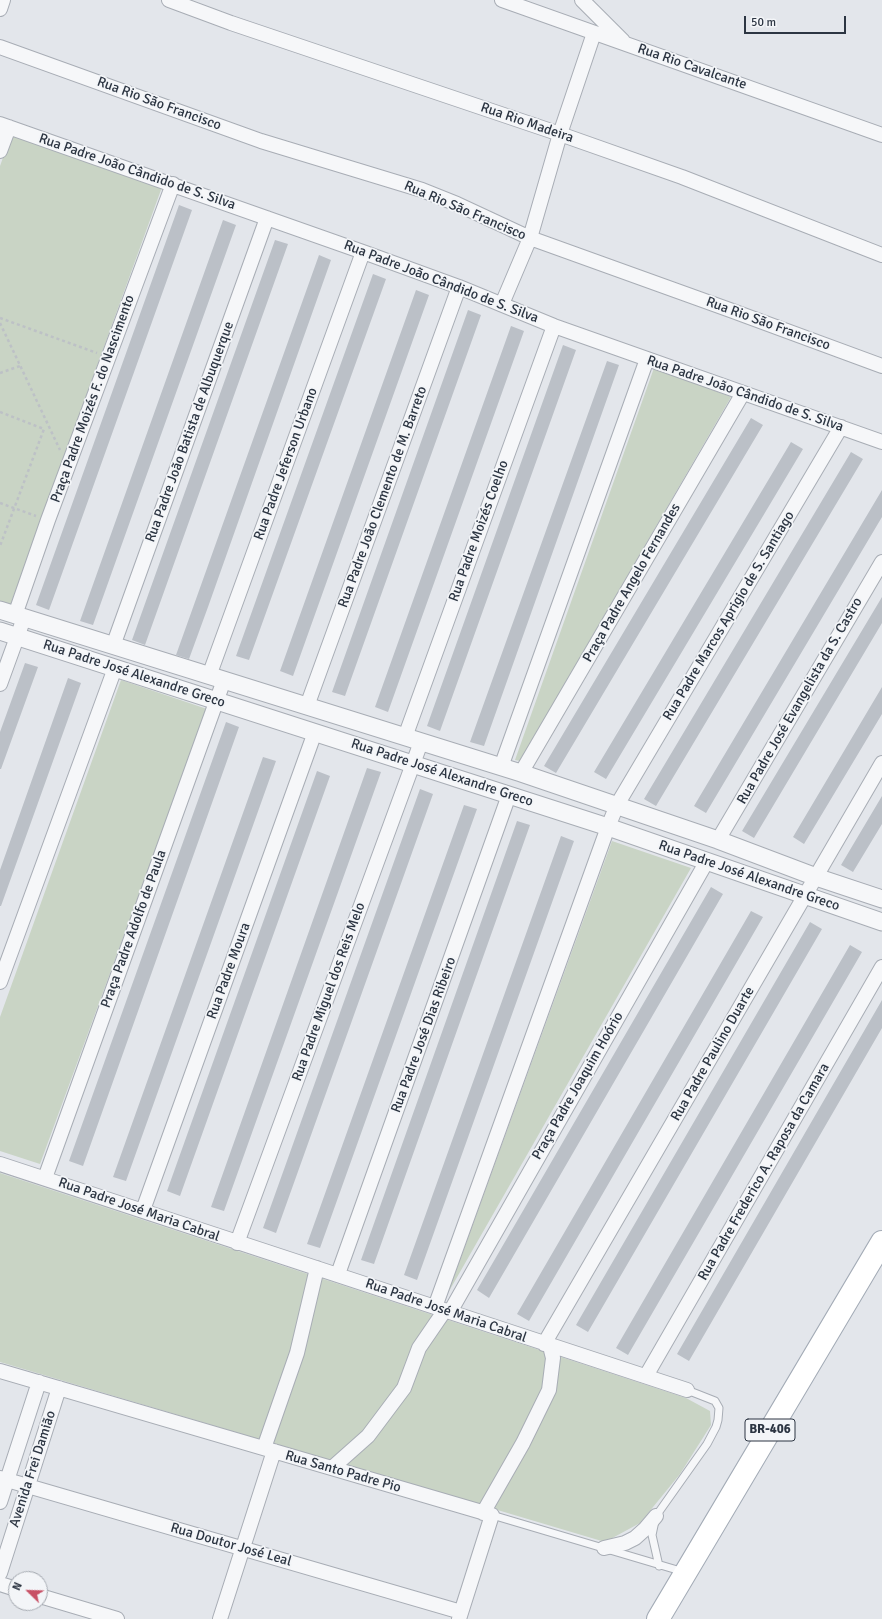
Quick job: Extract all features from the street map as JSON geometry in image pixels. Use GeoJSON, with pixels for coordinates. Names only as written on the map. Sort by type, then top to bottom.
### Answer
{"type":"FeatureCollection","features":[{"type":"Feature","properties":{"kind":"main road","name":"BR-406"},"geometry":{"type":"LineString","coordinates":[[658,1619],[882,1242]]}},
{"type":"Feature","properties":{"kind":"street"},"geometry":{"type":"LineString","coordinates":[[0,9],[3,0]]}},
{"type":"Feature","properties":{"kind":"street","name":"Rua Rio Madeira"},"geometry":{"type":"LineString","coordinates":[[169,0],[231,23],[560,134],[682,177],[882,255]]}},
{"type":"Feature","properties":{"kind":"street","name":"Rua Rio Cavalcante"},"geometry":{"type":"LineString","coordinates":[[502,0],[524,4],[594,33],[882,135]]}},
{"type":"Feature","properties":{"kind":"street"},"geometry":{"type":"LineString","coordinates":[[582,0],[626,44]]}},
{"type":"Feature","properties":{"kind":"street"},"geometry":{"type":"LineString","coordinates":[[502,304],[530,238],[560,134],[594,33]]}},
{"type":"Feature","properties":{"kind":"street","name":"Rua Rio São Francisco"},"geometry":{"type":"LineString","coordinates":[[0,47],[260,141],[422,190],[457,204],[530,238],[882,366]]}},
{"type":"Feature","properties":{"kind":"street"},"geometry":{"type":"LineString","coordinates":[[0,151],[4,125]]}},
{"type":"Feature","properties":{"kind":"street","name":"Rua Padre João Cândido de S. Silva"},"geometry":{"type":"LineString","coordinates":[[4,125],[363,252],[459,287],[554,326],[882,442]]}},
{"type":"Feature","properties":{"kind":"street","name":"Praça Padre Moizés F. do Nascimento"},"geometry":{"type":"LineString","coordinates":[[0,684],[18,636],[13,614],[172,184]]}},
{"type":"Feature","properties":{"kind":"street","name":"Rua Padre João Batista de Albuquerque"},"geometry":{"type":"LineString","coordinates":[[112,646],[267,218]]}},
{"type":"Feature","properties":{"kind":"street","name":"Rua Padre Jeferson Urbano"},"geometry":{"type":"LineString","coordinates":[[217,678],[363,252]]}},
{"type":"Feature","properties":{"kind":"street","name":"Rua Padre João Clemento de M. Barreto"},"geometry":{"type":"LineString","coordinates":[[307,706],[459,287]]}},
{"type":"Feature","properties":{"kind":"street","name":"Rua Padre Moizés Coelho"},"geometry":{"type":"LineString","coordinates":[[405,737],[554,326]]}},
{"type":"Feature","properties":{"kind":"street"},"geometry":{"type":"LineString","coordinates":[[501,767],[647,359]]}},
{"type":"Feature","properties":{"kind":"street","name":"Praça Padre Angelo Fernandes"},"geometry":{"type":"LineString","coordinates":[[521,773],[743,393]]}},
{"type":"Feature","properties":{"kind":"street","name":"Rua Padre Marcos Aprigio de S. Santiago"},"geometry":{"type":"LineString","coordinates":[[608,827],[617,805],[841,427]]}},
{"type":"Feature","properties":{"kind":"street","name":"Rua Padre José Evangelista da S. Castro"},"geometry":{"type":"LineString","coordinates":[[718,840],[882,562]]}},
{"type":"Feature","properties":{"kind":"street","name":"Rua Padre José Alexandre Greco"},"geometry":{"type":"LineString","coordinates":[[13,614],[521,773],[718,840],[816,877],[882,899]]}},
{"type":"Feature","properties":{"kind":"street","name":"Rua Padre José Alexandre Greco"},"geometry":{"type":"LineString","coordinates":[[0,631],[608,827],[882,922]]}},
{"type":"Feature","properties":{"kind":"street"},"geometry":{"type":"LineString","coordinates":[[0,982],[114,668]]}},
{"type":"Feature","properties":{"kind":"street","name":"Praça Padre Adolfo de Paula"},"geometry":{"type":"LineString","coordinates":[[45,1178],[217,701],[217,678]]}},
{"type":"Feature","properties":{"kind":"street","name":"Rua Padre Moura"},"geometry":{"type":"LineString","coordinates":[[143,1210],[315,732]]}},
{"type":"Feature","properties":{"kind":"street","name":"Rua Padre Miguel dos Reis Melo"},"geometry":{"type":"LineString","coordinates":[[237,1243],[421,742]]}},
{"type":"Feature","properties":{"kind":"street","name":"Rua Padre Paulino Duarte"},"geometry":{"type":"LineString","coordinates":[[547,1345],[882,763]]}},
{"type":"Feature","properties":{"kind":"street","name":"Rua Padre José Dias Ribeiro"},"geometry":{"type":"LineString","coordinates":[[338,1274],[509,795]]}},
{"type":"Feature","properties":{"kind":"street"},"geometry":{"type":"LineString","coordinates":[[332,1468],[368,1436],[404,1388],[419,1348],[443,1310],[608,827]]}},
{"type":"Feature","properties":{"kind":"street","name":"Praça Padre Joaquim Hoório"},"geometry":{"type":"LineString","coordinates":[[443,1310],[707,861]]}},
{"type":"Feature","properties":{"kind":"street","name":"Rua Padre Frederico A. Raposa da Camara"},"geometry":{"type":"LineString","coordinates":[[646,1376],[882,967]]}},
{"type":"Feature","properties":{"kind":"street","name":"Rua Padre José Maria Cabral"},"geometry":{"type":"LineString","coordinates":[[0,1164],[687,1390]]}},
{"type":"Feature","properties":{"kind":"street"},"geometry":{"type":"LineString","coordinates":[[220,1619],[243,1548],[297,1353],[317,1268]]}},
{"type":"Feature","properties":{"kind":"street"},"geometry":{"type":"LineString","coordinates":[[460,1616],[488,1514],[549,1390],[554,1358],[547,1345]]}},
{"type":"Feature","properties":{"kind":"street","name":"Rua Santo Padre Pio"},"geometry":{"type":"LineString","coordinates":[[0,1371],[488,1514]]}},
{"type":"Feature","properties":{"kind":"street","name":"Avenida Frei Damião"},"geometry":{"type":"LineString","coordinates":[[0,1502],[4,1479],[39,1382]]}},
{"type":"Feature","properties":{"kind":"street","name":"Avenida Frei Damião"},"geometry":{"type":"LineString","coordinates":[[0,1573],[59,1388]]}},
{"type":"Feature","properties":{"kind":"street","name":"Rua Doutor José Leal"},"geometry":{"type":"LineString","coordinates":[[4,1479],[243,1548],[460,1616]]}},
{"type":"Feature","properties":{"kind":"street"},"geometry":{"type":"LineString","coordinates":[[604,1548],[625,1543],[635,1538],[656,1516]]}},
{"type":"Feature","properties":{"kind":"street"},"geometry":{"type":"LineString","coordinates":[[48,1598],[117,1619]]}},
{"type":"Feature","properties":{"kind":"lane","name":"Rua Padre José Maria Cabral"},"geometry":{"type":"LineString","coordinates":[[659,1566],[652,1535],[656,1516],[707,1444],[716,1427],[720,1408],[715,1401],[687,1390]]}},
{"type":"Feature","properties":{"kind":"lane","name":"Rua Santo Padre Pio"},"geometry":{"type":"LineString","coordinates":[[488,1514],[686,1573]]}},
{"type":"Feature","properties":{"kind":"path"},"geometry":{"type":"LineString","coordinates":[[0,318],[99,354]]}},
{"type":"Feature","properties":{"kind":"path"},"geometry":{"type":"LineString","coordinates":[[0,323],[62,455],[65,448]]}},
{"type":"Feature","properties":{"kind":"path"},"geometry":{"type":"LineString","coordinates":[[0,373],[20,366]]}},
{"type":"Feature","properties":{"kind":"path"},"geometry":{"type":"LineString","coordinates":[[0,412],[44,429],[0,546]]}},
{"type":"Feature","properties":{"kind":"path"},"geometry":{"type":"LineString","coordinates":[[0,503],[41,517]]}},
{"type":"Feature","properties":{"kind":"green space"},"geometry":{"type":"Polygon","coordinates":[[[11,135],[162,187],[10,606],[0,602],[0,166],[11,135]]]}},
{"type":"Feature","properties":{"kind":"green space"},"geometry":{"type":"Polygon","coordinates":[[[654,368],[731,397],[520,761],[515,760],[654,368]]]}},
{"type":"Feature","properties":{"kind":"green space"},"geometry":{"type":"Polygon","coordinates":[[[121,680],[207,709],[40,1164],[0,1151],[0,1017],[121,680]]]}},
{"type":"Feature","properties":{"kind":"green space"},"geometry":{"type":"Polygon","coordinates":[[[612,841],[691,868],[448,1293],[612,841]]]}},
{"type":"Feature","properties":{"kind":"green space"},"geometry":{"type":"Polygon","coordinates":[[[0,1173],[686,1398],[710,1411],[711,1425],[680,1474],[640,1523],[605,1542],[0,1362],[0,1173]]]}},
{"type":"Feature","properties":{"kind":"building"},"geometry":{"type":"Polygon","coordinates":[[[179,205],[192,210],[49,610],[36,605],[179,205]]]}},
{"type":"Feature","properties":{"kind":"building"},"geometry":{"type":"Polygon","coordinates":[[[223,220],[236,225],[93,625],[80,621],[223,220]]]}},
{"type":"Feature","properties":{"kind":"building"},"geometry":{"type":"Polygon","coordinates":[[[275,240],[288,244],[145,645],[132,640],[275,240]]]}},
{"type":"Feature","properties":{"kind":"building"},"geometry":{"type":"Polygon","coordinates":[[[319,255],[331,260],[208,607],[189,659],[176,655],[319,255]]]}},
{"type":"Feature","properties":{"kind":"building"},"geometry":{"type":"Polygon","coordinates":[[[373,274],[386,279],[249,660],[236,656],[373,274]]]}},
{"type":"Feature","properties":{"kind":"building"},"geometry":{"type":"Polygon","coordinates":[[[416,290],[429,295],[293,676],[280,671],[416,290]]]}},
{"type":"Feature","properties":{"kind":"building"},"geometry":{"type":"Polygon","coordinates":[[[468,310],[481,315],[345,696],[332,692],[468,310]]]}},
{"type":"Feature","properties":{"kind":"building"},"geometry":{"type":"Polygon","coordinates":[[[511,326],[524,331],[388,712],[375,707],[511,326]]]}},
{"type":"Feature","properties":{"kind":"building"},"geometry":{"type":"Polygon","coordinates":[[[563,345],[576,350],[440,731],[427,726],[563,345]]]}},
{"type":"Feature","properties":{"kind":"building"},"geometry":{"type":"Polygon","coordinates":[[[607,361],[619,365],[484,746],[470,742],[607,361]]]}},
{"type":"Feature","properties":{"kind":"building"},"geometry":{"type":"Polygon","coordinates":[[[751,418],[763,425],[556,773],[544,766],[751,418]]]}},
{"type":"Feature","properties":{"kind":"building"},"geometry":{"type":"Polygon","coordinates":[[[791,442],[803,449],[606,779],[594,772],[791,442]]]}},
{"type":"Feature","properties":{"kind":"building"},"geometry":{"type":"Polygon","coordinates":[[[851,452],[863,459],[656,806],[644,799],[851,452]]]}},
{"type":"Feature","properties":{"kind":"building"},"geometry":{"type":"Polygon","coordinates":[[[882,490],[882,517],[706,813],[694,806],[882,490]]]}},
{"type":"Feature","properties":{"kind":"building"},"geometry":{"type":"Polygon","coordinates":[[[882,597],[882,623],[754,838],[742,831],[882,597]]]}},
{"type":"Feature","properties":{"kind":"building"},"geometry":{"type":"Polygon","coordinates":[[[25,663],[38,667],[0,769],[0,732],[25,663]]]}},
{"type":"Feature","properties":{"kind":"building"},"geometry":{"type":"Polygon","coordinates":[[[68,678],[81,683],[0,906],[0,870],[68,678]]]}},
{"type":"Feature","properties":{"kind":"building"},"geometry":{"type":"Polygon","coordinates":[[[882,687],[882,714],[804,844],[793,837],[882,687]]]}},
{"type":"Feature","properties":{"kind":"building"},"geometry":{"type":"Polygon","coordinates":[[[226,722],[239,727],[83,1166],[69,1161],[226,722]]]}},
{"type":"Feature","properties":{"kind":"building"},"geometry":{"type":"Polygon","coordinates":[[[263,757],[276,761],[126,1181],[113,1177],[263,757]]]}},
{"type":"Feature","properties":{"kind":"building"},"geometry":{"type":"Polygon","coordinates":[[[367,768],[381,772],[224,1211],[211,1207],[367,768]]]}},
{"type":"Feature","properties":{"kind":"building"},"geometry":{"type":"Polygon","coordinates":[[[317,771],[330,776],[180,1196],[167,1191],[317,771]]]}},
{"type":"Feature","properties":{"kind":"building"},"geometry":{"type":"Polygon","coordinates":[[[420,789],[433,794],[276,1233],[263,1228],[420,789]]]}},
{"type":"Feature","properties":{"kind":"building"},"geometry":{"type":"Polygon","coordinates":[[[882,796],[882,824],[853,872],[841,865],[882,796]]]}},
{"type":"Feature","properties":{"kind":"building"},"geometry":{"type":"Polygon","coordinates":[[[464,805],[477,809],[320,1248],[307,1244],[464,805]]]}},
{"type":"Feature","properties":{"kind":"building"},"geometry":{"type":"Polygon","coordinates":[[[517,821],[530,825],[374,1264],[361,1260],[517,821]]]}},
{"type":"Feature","properties":{"kind":"building"},"geometry":{"type":"Polygon","coordinates":[[[561,836],[574,841],[417,1280],[404,1275],[561,836]]]}},
{"type":"Feature","properties":{"kind":"building"},"geometry":{"type":"Polygon","coordinates":[[[711,887],[723,894],[489,1298],[477,1290],[711,887]]]}},
{"type":"Feature","properties":{"kind":"building"},"geometry":{"type":"Polygon","coordinates":[[[751,911],[763,917],[529,1321],[517,1314],[751,911]]]}},
{"type":"Feature","properties":{"kind":"building"},"geometry":{"type":"Polygon","coordinates":[[[810,922],[822,929],[588,1332],[576,1325],[810,922]]]}},
{"type":"Feature","properties":{"kind":"building"},"geometry":{"type":"Polygon","coordinates":[[[850,945],[862,952],[628,1355],[616,1348],[850,945]]]}},
{"type":"Feature","properties":{"kind":"building"},"geometry":{"type":"Polygon","coordinates":[[[882,1000],[882,1028],[689,1361],[677,1354],[882,1000]]]}}]}
